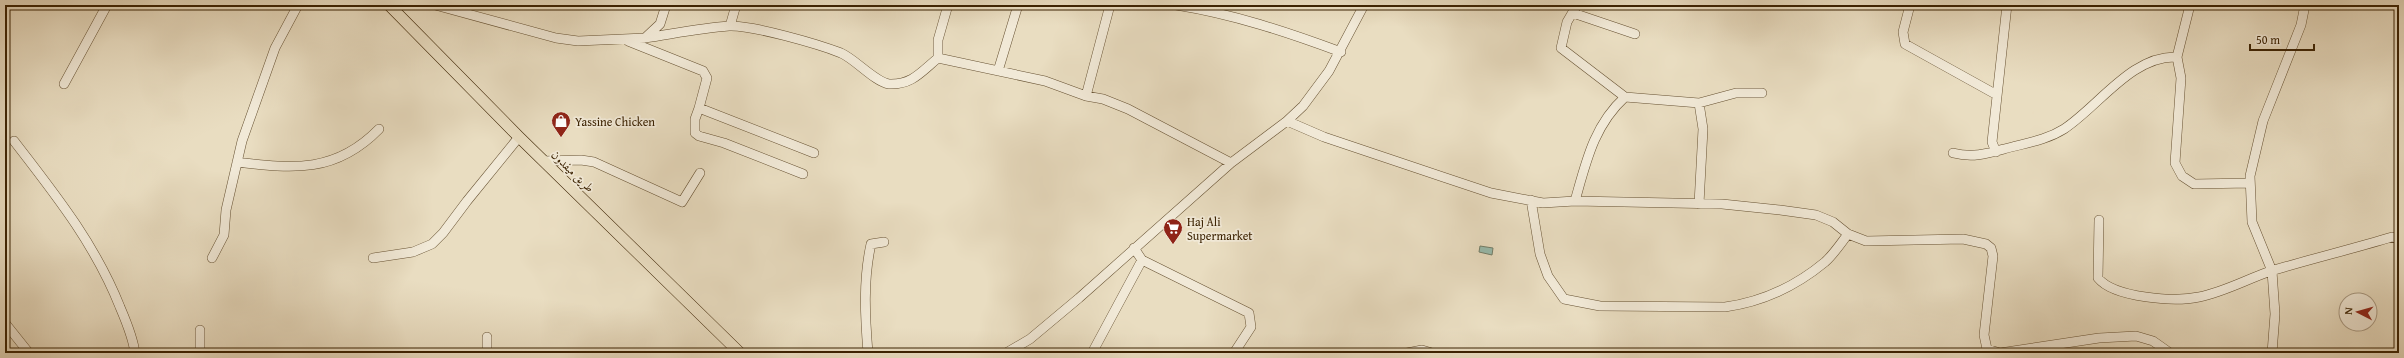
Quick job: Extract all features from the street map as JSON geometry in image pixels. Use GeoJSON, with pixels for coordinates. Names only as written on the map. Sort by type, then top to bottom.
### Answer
{"type":"FeatureCollection","features":[{"type":"Feature","properties":{"kind":"main road","name":"طريق ميفدون"},"geometry":{"type":"LineString","coordinates":[[389,5],[519,137],[740,353]]}},
{"type":"Feature","properties":{"kind":"street"},"geometry":{"type":"LineString","coordinates":[[64,84],[107,5]]}},
{"type":"Feature","properties":{"kind":"street"},"geometry":{"type":"LineString","coordinates":[[212,258],[224,234],[226,210],[236,162],[270,60],[298,5]]}},
{"type":"Feature","properties":{"kind":"street"},"geometry":{"type":"LineString","coordinates":[[434,5],[556,38],[578,41],[645,38],[730,26],[798,40],[841,54],[886,83],[905,84],[938,58]]}},
{"type":"Feature","properties":{"kind":"street"},"geometry":{"type":"LineString","coordinates":[[645,38],[660,24],[666,5]]}},
{"type":"Feature","properties":{"kind":"street"},"geometry":{"type":"LineString","coordinates":[[730,26],[736,5]]}},
{"type":"Feature","properties":{"kind":"street"},"geometry":{"type":"LineString","coordinates":[[938,58],[938,40],[948,5]]}},
{"type":"Feature","properties":{"kind":"street"},"geometry":{"type":"LineString","coordinates":[[998,71],[1018,5]]}},
{"type":"Feature","properties":{"kind":"street"},"geometry":{"type":"LineString","coordinates":[[1086,96],[1110,5]]}},
{"type":"Feature","properties":{"kind":"street"},"geometry":{"type":"LineString","coordinates":[[1176,5],[1226,14],[1273,27],[1341,52]]}},
{"type":"Feature","properties":{"kind":"street"},"geometry":{"type":"LineString","coordinates":[[1006,353],[1030,339],[1231,163],[1287,121],[1315,91],[1341,52],[1364,5]]}},
{"type":"Feature","properties":{"kind":"street"},"geometry":{"type":"LineString","coordinates":[[1910,5],[1902,32],[1905,44],[1997,95]]}},
{"type":"Feature","properties":{"kind":"street"},"geometry":{"type":"LineString","coordinates":[[1996,152],[1992,142],[2007,5]]}},
{"type":"Feature","properties":{"kind":"street"},"geometry":{"type":"LineString","coordinates":[[2190,5],[2177,57],[2181,78],[2175,153],[2178,171],[2194,184],[2250,183]]}},
{"type":"Feature","properties":{"kind":"street"},"geometry":{"type":"LineString","coordinates":[[2272,353],[2274,314],[2272,271],[2252,222],[2250,183],[2252,161],[2263,121],[2301,25],[2305,5]]}},
{"type":"Feature","properties":{"kind":"street"},"geometry":{"type":"LineString","coordinates":[[1635,34],[1575,9],[1567,22],[1561,48],[1625,97],[1699,103],[1736,93],[1762,93]]}},
{"type":"Feature","properties":{"kind":"street"},"geometry":{"type":"LineString","coordinates":[[625,39],[703,71],[707,78],[695,119],[695,133],[699,136],[724,143],[803,174]]}},
{"type":"Feature","properties":{"kind":"street"},"geometry":{"type":"LineString","coordinates":[[1954,154],[1974,157],[2054,135],[2071,124],[2144,64],[2162,57],[2177,57]]}},
{"type":"Feature","properties":{"kind":"street"},"geometry":{"type":"LineString","coordinates":[[938,58],[1045,82],[1086,96],[1103,99],[1128,109],[1231,163]]}},
{"type":"Feature","properties":{"kind":"street"},"geometry":{"type":"LineString","coordinates":[[1575,201],[1588,153],[1594,139],[1612,109],[1625,97]]}},
{"type":"Feature","properties":{"kind":"street"},"geometry":{"type":"LineString","coordinates":[[1699,103],[1703,129],[1699,204]]}},
{"type":"Feature","properties":{"kind":"street"},"geometry":{"type":"LineString","coordinates":[[699,108],[814,153]]}},
{"type":"Feature","properties":{"kind":"street"},"geometry":{"type":"LineString","coordinates":[[1287,121],[1324,138],[1491,193],[1543,203],[1575,201],[1722,204],[1816,215],[1833,222],[1848,234],[1866,241],[1963,239],[1986,244],[1991,248],[1993,256],[1984,344],[1992,352],[2000,353],[2098,338],[2136,336],[2153,341],[2170,353]]}},
{"type":"Feature","properties":{"kind":"street"},"geometry":{"type":"LineString","coordinates":[[236,162],[302,166],[330,162],[348,155],[366,143],[379,129]]}},
{"type":"Feature","properties":{"kind":"street"},"geometry":{"type":"LineString","coordinates":[[373,258],[413,252],[432,244],[443,233],[519,137]]}},
{"type":"Feature","properties":{"kind":"street"},"geometry":{"type":"LineString","coordinates":[[14,141],[72,217],[96,255],[109,279],[124,317],[135,353]]}},
{"type":"Feature","properties":{"kind":"street"},"geometry":{"type":"LineString","coordinates":[[544,160],[581,160],[594,162],[682,202],[700,173]]}},
{"type":"Feature","properties":{"kind":"street"},"geometry":{"type":"LineString","coordinates":[[1531,200],[1540,254],[1548,276],[1564,299],[1600,306],[1725,307],[1743,305],[1762,299],[1794,284],[1826,261],[1848,234]]}},
{"type":"Feature","properties":{"kind":"street"},"geometry":{"type":"LineString","coordinates":[[2098,220],[2098,278],[2103,285],[2134,295],[2180,299],[2199,297],[2272,271],[2392,237],[2399,239]]}},
{"type":"Feature","properties":{"kind":"street"},"geometry":{"type":"LineString","coordinates":[[868,353],[865,288],[867,264],[871,244],[884,242]]}},
{"type":"Feature","properties":{"kind":"street"},"geometry":{"type":"LineString","coordinates":[[1134,248],[1142,260],[1249,313],[1251,327],[1234,353]]}},
{"type":"Feature","properties":{"kind":"street"},"geometry":{"type":"LineString","coordinates":[[1092,353],[1142,260]]}},
{"type":"Feature","properties":{"kind":"street"},"geometry":{"type":"LineString","coordinates":[[2399,287],[2399,302]]}},
{"type":"Feature","properties":{"kind":"street"},"geometry":{"type":"LineString","coordinates":[[5,322],[29,353]]}},
{"type":"Feature","properties":{"kind":"street"},"geometry":{"type":"LineString","coordinates":[[200,330],[200,353]]}},
{"type":"Feature","properties":{"kind":"street"},"geometry":{"type":"LineString","coordinates":[[487,337],[487,353]]}},
{"type":"Feature","properties":{"kind":"street"},"geometry":{"type":"LineString","coordinates":[[1407,353],[1422,350],[1432,353]]}},
{"type":"Feature","properties":{"kind":"shaded area"},"geometry":{"type":"Polygon","coordinates":[[[1480,246],[1493,248],[1492,255],[1479,252],[1480,246]]]}},
{"type":"Feature","properties":{"kind":"place","name":"Yassine Chicken"},"geometry":{"type":"Point","coordinates":[561,138]}},
{"type":"Feature","properties":{"kind":"place","name":"Haj Ali Supermarket"},"geometry":{"type":"Point","coordinates":[1173,245]}}]}
